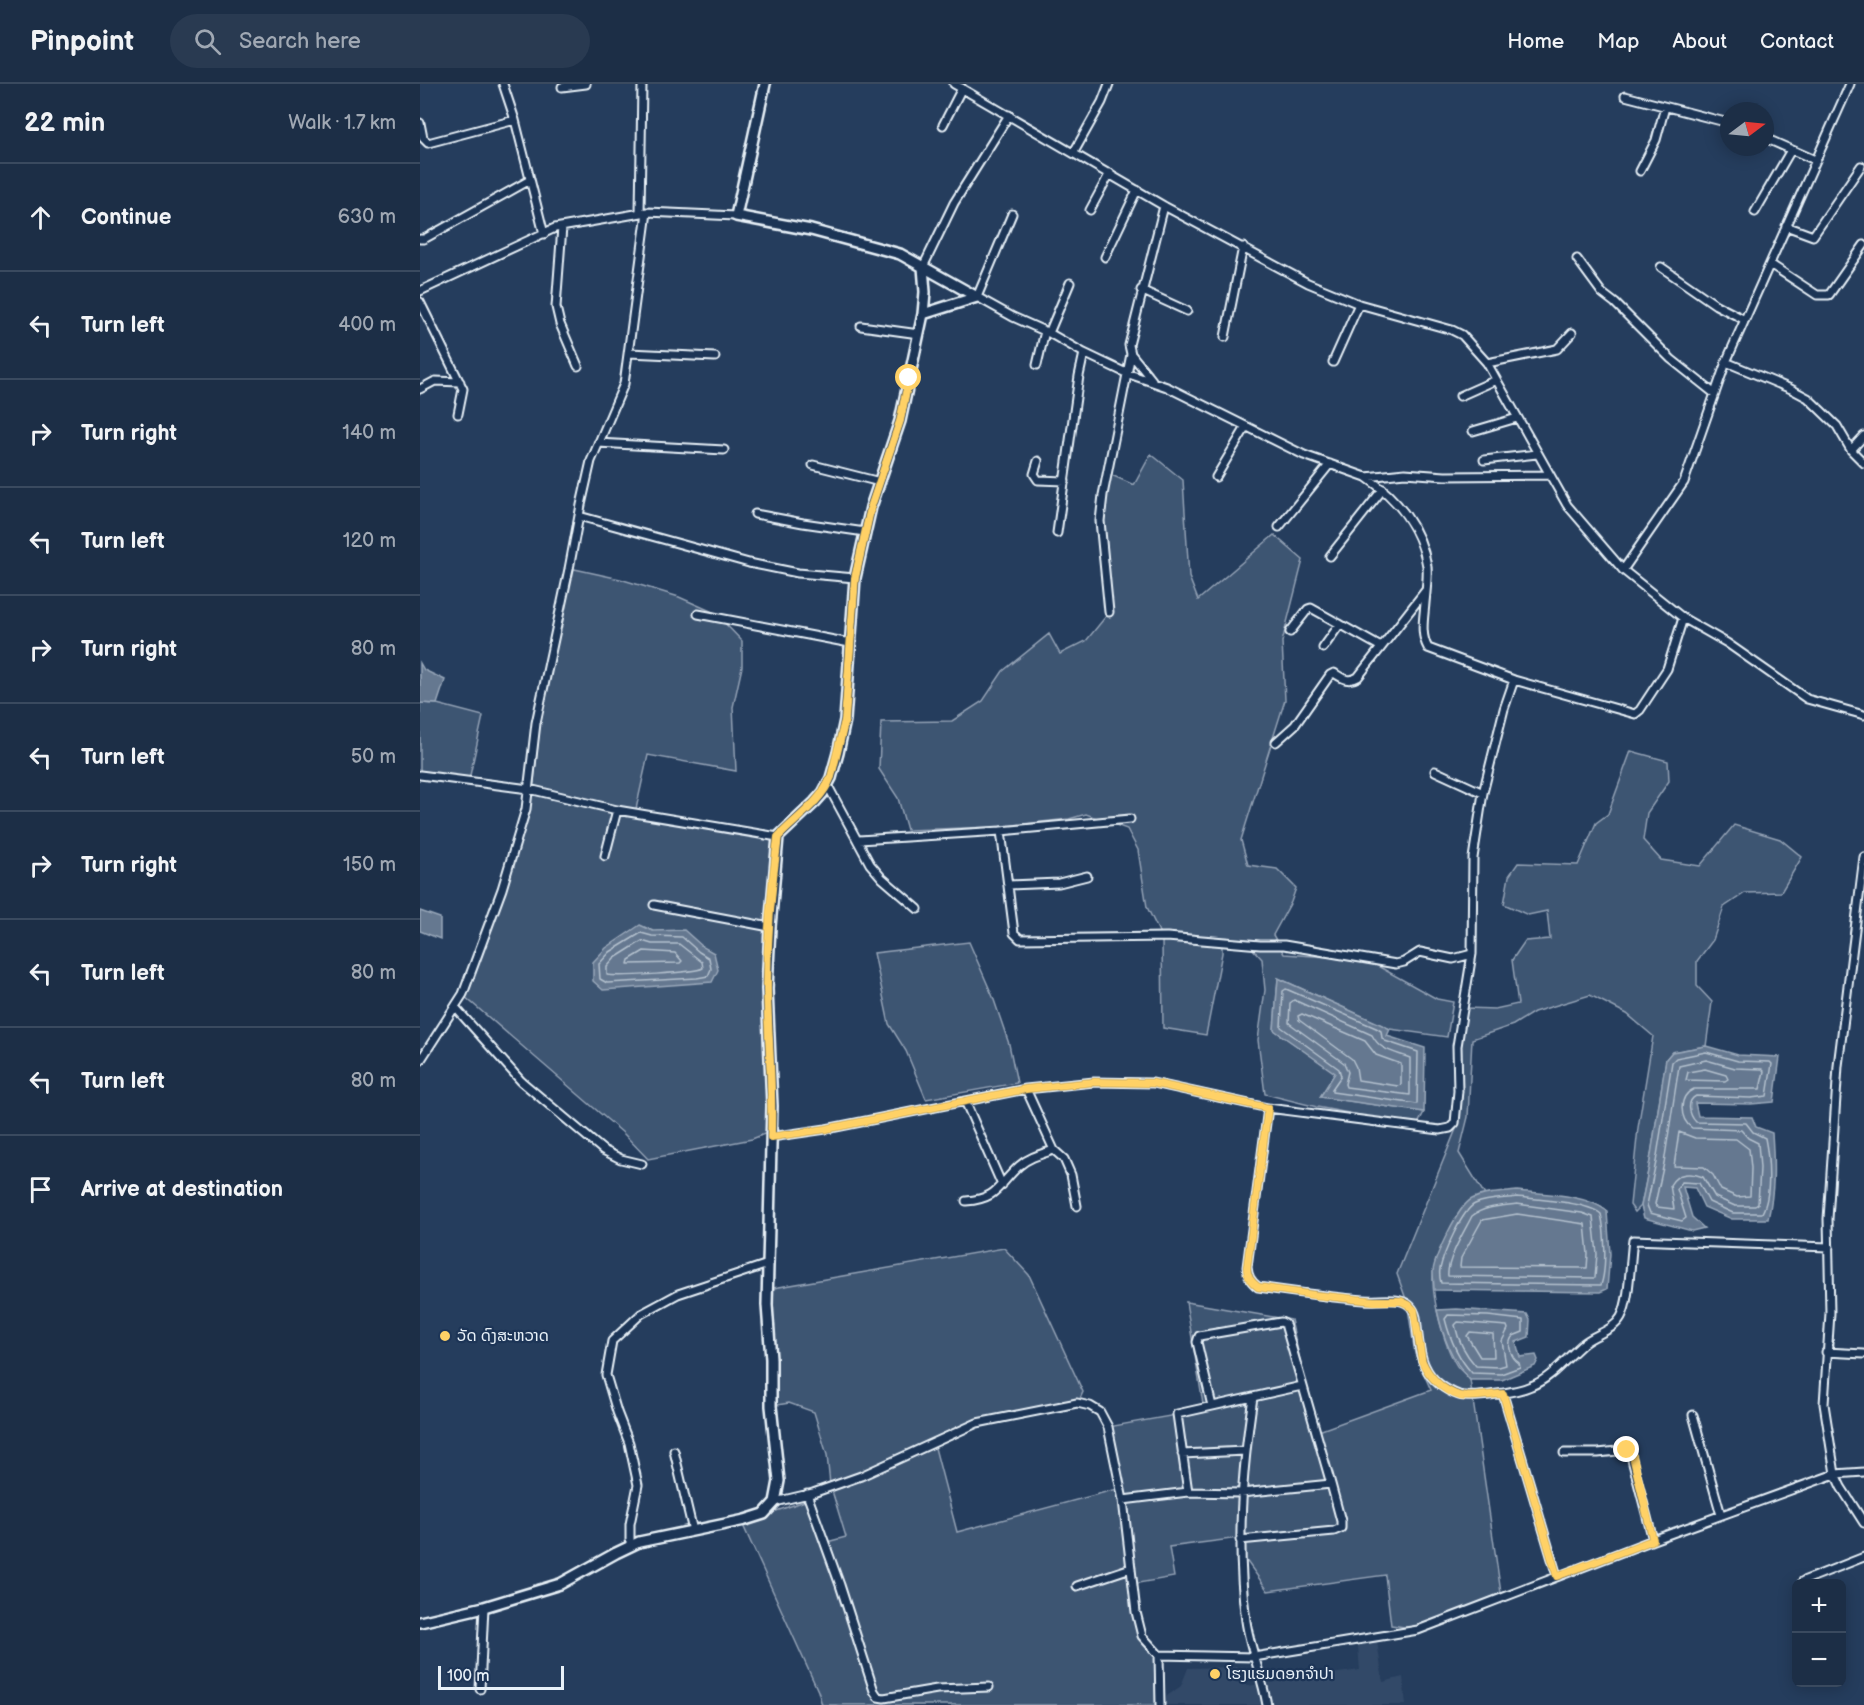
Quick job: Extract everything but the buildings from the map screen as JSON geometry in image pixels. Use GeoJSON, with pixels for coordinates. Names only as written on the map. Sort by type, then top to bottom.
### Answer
{"type":"FeatureCollection","features":[{"type":"Feature","properties":{"kind":"street"},"geometry":{"type":"LineString","coordinates":[[502,84],[515,120],[544,234]]}},
{"type":"Feature","properties":{"kind":"street"},"geometry":{"type":"LineString","coordinates":[[562,87],[586,84]]}},
{"type":"Feature","properties":{"kind":"street"},"geometry":{"type":"LineString","coordinates":[[420,1061],[455,1007],[469,979],[502,889],[526,809],[536,723],[591,461],[624,384],[644,212],[642,84]]}},
{"type":"Feature","properties":{"kind":"street"},"geometry":{"type":"LineString","coordinates":[[736,216],[765,84]]}},
{"type":"Feature","properties":{"kind":"street"},"geometry":{"type":"LineString","coordinates":[[954,84],[1164,206],[1308,283],[1359,304],[1452,330],[1462,335],[1487,363],[1567,506],[1623,570],[1683,618],[1727,644],[1807,699],[1864,715]]}},
{"type":"Feature","properties":{"kind":"street"},"geometry":{"type":"LineString","coordinates":[[1074,152],[1102,102],[1109,84]]}},
{"type":"Feature","properties":{"kind":"street"},"geometry":{"type":"LineString","coordinates":[[1623,570],[1684,482],[1726,362],[1850,84]]}},
{"type":"Feature","properties":{"kind":"street"},"geometry":{"type":"LineString","coordinates":[[943,125],[962,88]]}},
{"type":"Feature","properties":{"kind":"street"},"geometry":{"type":"LineString","coordinates":[[1625,96],[1720,121]]}},
{"type":"Feature","properties":{"kind":"street"},"geometry":{"type":"LineString","coordinates":[[1640,171],[1656,140],[1665,107]]}},
{"type":"Feature","properties":{"kind":"street"},"geometry":{"type":"LineString","coordinates":[[420,1622],[484,1607],[560,1584],[639,1542],[745,1520],[764,1514],[775,1502],[779,1481],[771,1406],[771,1359],[766,1305],[771,1137],[771,1055],[767,989],[778,837],[815,802],[828,786],[838,753],[845,720],[855,578],[871,507],[900,421],[923,314],[925,292],[923,267],[954,203],[1009,115]]}},
{"type":"Feature","properties":{"kind":"street"},"geometry":{"type":"LineString","coordinates":[[420,123],[423,138],[428,143],[515,120]]}},
{"type":"Feature","properties":{"kind":"street"},"geometry":{"type":"LineString","coordinates":[[1774,142],[1815,160]]}},
{"type":"Feature","properties":{"kind":"street"},"geometry":{"type":"LineString","coordinates":[[1755,212],[1791,150]]}},
{"type":"Feature","properties":{"kind":"street"},"geometry":{"type":"LineString","coordinates":[[1786,226],[1813,236],[1861,166]]}},
{"type":"Feature","properties":{"kind":"street"},"geometry":{"type":"LineString","coordinates":[[1090,210],[1110,173]]}},
{"type":"Feature","properties":{"kind":"street"},"geometry":{"type":"LineString","coordinates":[[420,239],[424,239],[530,180]]}},
{"type":"Feature","properties":{"kind":"street"},"geometry":{"type":"LineString","coordinates":[[1105,257],[1137,190]]}},
{"type":"Feature","properties":{"kind":"street"},"geometry":{"type":"LineString","coordinates":[[1152,381],[1131,354],[1129,345],[1164,206]]}},
{"type":"Feature","properties":{"kind":"street"},"geometry":{"type":"LineString","coordinates":[[420,291],[562,227],[644,212],[736,216],[821,233],[900,254],[1013,317],[1047,332],[1084,353],[1126,373],[1152,381],[1304,455],[1366,477],[1395,501],[1414,527],[1422,544],[1427,568],[1423,634],[1428,648],[1514,680],[1637,713],[1667,669],[1683,618]]}},
{"type":"Feature","properties":{"kind":"street"},"geometry":{"type":"LineString","coordinates":[[923,314],[977,297],[1012,214]]}},
{"type":"Feature","properties":{"kind":"street"},"geometry":{"type":"LineString","coordinates":[[562,227],[556,307],[560,324],[578,366]]}},
{"type":"Feature","properties":{"kind":"street"},"geometry":{"type":"LineString","coordinates":[[1770,264],[1817,294],[1829,295],[1864,245]]}},
{"type":"Feature","properties":{"kind":"street"},"geometry":{"type":"LineString","coordinates":[[1225,337],[1243,248]]}},
{"type":"Feature","properties":{"kind":"street"},"geometry":{"type":"LineString","coordinates":[[1577,259],[1602,293],[1616,303],[1671,359],[1715,394]]}},
{"type":"Feature","properties":{"kind":"street"},"geometry":{"type":"LineString","coordinates":[[1661,267],[1716,305],[1745,320]]}},
{"type":"Feature","properties":{"kind":"street"},"geometry":{"type":"LineString","coordinates":[[1037,365],[1047,332],[1070,283]]}},
{"type":"Feature","properties":{"kind":"street"},"geometry":{"type":"LineString","coordinates":[[1142,290],[1187,311]]}},
{"type":"Feature","properties":{"kind":"street"},"geometry":{"type":"LineString","coordinates":[[420,302],[464,392],[458,414]]}},
{"type":"Feature","properties":{"kind":"street"},"geometry":{"type":"LineString","coordinates":[[1333,362],[1359,304]]}},
{"type":"Feature","properties":{"kind":"street"},"geometry":{"type":"LineString","coordinates":[[861,326],[918,334]]}},
{"type":"Feature","properties":{"kind":"street"},"geometry":{"type":"LineString","coordinates":[[1487,363],[1557,349],[1572,333]]}},
{"type":"Feature","properties":{"kind":"street"},"geometry":{"type":"LineString","coordinates":[[629,353],[715,357]]}},
{"type":"Feature","properties":{"kind":"street"},"geometry":{"type":"LineString","coordinates":[[1058,533],[1084,353]]}},
{"type":"Feature","properties":{"kind":"street"},"geometry":{"type":"LineString","coordinates":[[1109,612],[1100,521],[1131,354]]}},
{"type":"Feature","properties":{"kind":"street"},"geometry":{"type":"LineString","coordinates":[[1726,362],[1808,398],[1837,426],[1851,450],[1864,463]]}},
{"type":"Feature","properties":{"kind":"street"},"geometry":{"type":"LineString","coordinates":[[1460,396],[1496,380]]}},
{"type":"Feature","properties":{"kind":"street"},"geometry":{"type":"LineString","coordinates":[[420,389],[435,381],[460,382]]}},
{"type":"Feature","properties":{"kind":"street"},"geometry":{"type":"LineString","coordinates":[[1473,431],[1517,418]]}},
{"type":"Feature","properties":{"kind":"street"},"geometry":{"type":"LineString","coordinates":[[1216,477],[1246,427]]}},
{"type":"Feature","properties":{"kind":"street"},"geometry":{"type":"LineString","coordinates":[[1851,450],[1864,436]]}},
{"type":"Feature","properties":{"kind":"street"},"geometry":{"type":"LineString","coordinates":[[598,443],[724,450]]}},
{"type":"Feature","properties":{"kind":"street"},"geometry":{"type":"LineString","coordinates":[[1484,460],[1537,454]]}},
{"type":"Feature","properties":{"kind":"street"},"geometry":{"type":"LineString","coordinates":[[1038,461],[1035,474],[1038,480],[1065,481]]}},
{"type":"Feature","properties":{"kind":"street"},"geometry":{"type":"LineString","coordinates":[[1279,527],[1330,464]]}},
{"type":"Feature","properties":{"kind":"street"},"geometry":{"type":"LineString","coordinates":[[813,465],[880,482]]}},
{"type":"Feature","properties":{"kind":"street"},"geometry":{"type":"LineString","coordinates":[[1366,477],[1405,473],[1445,476],[1550,474]]}},
{"type":"Feature","properties":{"kind":"street"},"geometry":{"type":"LineString","coordinates":[[1330,556],[1383,489]]}},
{"type":"Feature","properties":{"kind":"street"},"geometry":{"type":"LineString","coordinates":[[755,514],[866,532]]}},
{"type":"Feature","properties":{"kind":"street"},"geometry":{"type":"LineString","coordinates":[[579,516],[749,563],[798,573],[855,578]]}},
{"type":"Feature","properties":{"kind":"street"},"geometry":{"type":"LineString","coordinates":[[1276,742],[1295,725],[1330,675],[1334,673],[1352,681],[1358,678],[1426,590]]}},
{"type":"Feature","properties":{"kind":"street"},"geometry":{"type":"LineString","coordinates":[[1290,632],[1311,608],[1381,647]]}},
{"type":"Feature","properties":{"kind":"street"},"geometry":{"type":"LineString","coordinates":[[698,614],[850,643]]}},
{"type":"Feature","properties":{"kind":"street"},"geometry":{"type":"LineString","coordinates":[[1323,648],[1340,624]]}},
{"type":"Feature","properties":{"kind":"street"},"geometry":{"type":"LineString","coordinates":[[771,1137],[826,1129],[1026,1089],[1094,1082],[1153,1083],[1268,1108],[1440,1130],[1450,1128],[1455,1123],[1458,1091],[1457,1046],[1472,954],[1473,858],[1482,793],[1514,680]]}},
{"type":"Feature","properties":{"kind":"street"},"geometry":{"type":"LineString","coordinates":[[1435,771],[1482,793]]}},
{"type":"Feature","properties":{"kind":"street"},"geometry":{"type":"LineString","coordinates":[[420,775],[529,789],[617,810],[778,837]]}},
{"type":"Feature","properties":{"kind":"street"},"geometry":{"type":"LineString","coordinates":[[828,786],[870,864],[882,878],[918,909]]}},
{"type":"Feature","properties":{"kind":"street"},"geometry":{"type":"LineString","coordinates":[[605,856],[617,810]]}},
{"type":"Feature","properties":{"kind":"street"},"geometry":{"type":"LineString","coordinates":[[859,840],[1001,831],[1130,819]]}},
{"type":"Feature","properties":{"kind":"street"},"geometry":{"type":"LineString","coordinates":[[1001,831],[1014,933],[1020,939],[1167,937],[1224,943],[1284,945],[1396,964],[1420,952],[1453,959],[1472,954]]}},
{"type":"Feature","properties":{"kind":"street"},"geometry":{"type":"LineString","coordinates":[[1864,857],[1838,1066],[1828,1219],[1830,1313],[1824,1404],[1835,1474],[1864,1523]]}},
{"type":"Feature","properties":{"kind":"street"},"geometry":{"type":"LineString","coordinates":[[1009,885],[1059,882],[1087,876]]}},
{"type":"Feature","properties":{"kind":"street"},"geometry":{"type":"LineString","coordinates":[[654,905],[770,927]]}},
{"type":"Feature","properties":{"kind":"street"},"geometry":{"type":"LineString","coordinates":[[455,1007],[522,1081],[603,1150],[621,1159],[642,1164]]}},
{"type":"Feature","properties":{"kind":"street"},"geometry":{"type":"LineString","coordinates":[[1026,1089],[1054,1150],[1064,1159],[1071,1175],[1077,1206]]}},
{"type":"Feature","properties":{"kind":"street"},"geometry":{"type":"LineString","coordinates":[[965,1101],[1002,1185]]}},
{"type":"Feature","properties":{"kind":"street"},"geometry":{"type":"LineString","coordinates":[[1268,1108],[1247,1267],[1247,1275],[1251,1282],[1258,1287],[1374,1301],[1401,1301],[1409,1305],[1414,1310],[1425,1369],[1438,1384],[1461,1396],[1503,1394],[1532,1386],[1551,1374],[1586,1341],[1605,1332],[1620,1317],[1625,1306],[1633,1240],[1829,1247]]}},
{"type":"Feature","properties":{"kind":"street"},"geometry":{"type":"LineString","coordinates":[[966,1202],[991,1196],[1029,1158],[1054,1150]]}},
{"type":"Feature","properties":{"kind":"street"},"geometry":{"type":"LineString","coordinates":[[630,1546],[630,1524],[638,1485],[629,1443],[606,1375],[612,1341],[641,1314],[678,1294],[768,1264]]}},
{"type":"Feature","properties":{"kind":"street"},"geometry":{"type":"LineString","coordinates":[[1212,1406],[1197,1342],[1199,1336],[1281,1322],[1285,1324],[1331,1484],[1341,1528],[1334,1531],[1240,1540]]}},
{"type":"Feature","properties":{"kind":"street"},"geometry":{"type":"LineString","coordinates":[[1826,1352],[1864,1354]]}},
{"type":"Feature","properties":{"kind":"street"},"geometry":{"type":"LineString","coordinates":[[1188,1492],[1177,1414],[1302,1386]]}},
{"type":"Feature","properties":{"kind":"street"},"geometry":{"type":"LineString","coordinates":[[1503,1394],[1557,1576]]}},
{"type":"Feature","properties":{"kind":"street"},"geometry":{"type":"LineString","coordinates":[[1253,1397],[1241,1493],[1240,1540],[1246,1619],[1267,1705]]}},
{"type":"Feature","properties":{"kind":"street"},"geometry":{"type":"LineString","coordinates":[[775,1502],[861,1476],[977,1423],[1077,1403],[1090,1406],[1100,1412],[1108,1427],[1123,1500],[1136,1612],[1142,1636],[1160,1655],[1160,1705]]}},
{"type":"Feature","properties":{"kind":"street"},"geometry":{"type":"LineString","coordinates":[[1693,1415],[1721,1515]]}},
{"type":"Feature","properties":{"kind":"street"},"geometry":{"type":"LineString","coordinates":[[1564,1453],[1627,1450],[1630,1452],[1653,1540]]}},
{"type":"Feature","properties":{"kind":"street"},"geometry":{"type":"LineString","coordinates":[[674,1451],[693,1532]]}},
{"type":"Feature","properties":{"kind":"street"},"geometry":{"type":"LineString","coordinates":[[1182,1454],[1245,1451]]}},
{"type":"Feature","properties":{"kind":"street"},"geometry":{"type":"LineString","coordinates":[[1160,1655],[1254,1657],[1418,1630],[1653,1540],[1835,1474],[1864,1472]]}},
{"type":"Feature","properties":{"kind":"street"},"geometry":{"type":"LineString","coordinates":[[1123,1500],[1188,1492],[1241,1493],[1331,1484]]}},
{"type":"Feature","properties":{"kind":"street"},"geometry":{"type":"LineString","coordinates":[[807,1494],[840,1585],[874,1691],[878,1696],[884,1698],[937,1689],[989,1687]]}},
{"type":"Feature","properties":{"kind":"street"},"geometry":{"type":"LineString","coordinates":[[1808,1579],[1864,1557]]}},
{"type":"Feature","properties":{"kind":"street"},"geometry":{"type":"LineString","coordinates":[[1077,1586],[1131,1568]]}},
{"type":"Feature","properties":{"kind":"street"},"geometry":{"type":"LineString","coordinates":[[480,1689],[484,1607]]}},
{"type":"Feature","properties":{"kind":"shaded area"},"geometry":{"type":"Polygon","coordinates":[[[1151,454],[1183,480],[1189,577],[1198,600],[1274,535],[1303,560],[1282,642],[1285,700],[1241,840],[1248,865],[1277,869],[1296,888],[1273,935],[1284,954],[1329,957],[1376,965],[1437,999],[1453,1002],[1447,1037],[1390,1029],[1278,978],[1274,1030],[1336,1073],[1320,1097],[1424,1112],[1417,1126],[1317,1107],[1265,1094],[1258,1040],[1265,990],[1262,959],[1249,945],[1222,946],[1206,1035],[1163,1028],[1162,938],[1147,907],[1138,850],[1127,829],[1086,814],[1069,819],[994,827],[907,830],[898,798],[879,769],[881,722],[952,721],[983,701],[1003,671],[1049,634],[1060,654],[1086,641],[1107,615],[1101,533],[1107,473],[1134,485],[1151,454]]]}},
{"type":"Feature","properties":{"kind":"shaded area"},"geometry":{"type":"Polygon","coordinates":[[[570,568],[620,579],[679,597],[715,613],[742,641],[742,667],[733,707],[736,771],[648,755],[636,809],[780,837],[769,990],[772,1131],[752,1139],[648,1159],[623,1133],[464,996],[504,891],[526,821],[533,791],[540,724],[570,568]]]}},
{"type":"Feature","properties":{"kind":"shaded area"},"geometry":{"type":"Polygon","coordinates":[[[420,703],[437,704],[483,716],[469,780],[420,772],[420,703]]]}},
{"type":"Feature","properties":{"kind":"shaded area"},"geometry":{"type":"Polygon","coordinates":[[[1631,751],[1668,761],[1669,781],[1647,813],[1643,840],[1661,860],[1700,866],[1734,825],[1780,839],[1802,857],[1781,892],[1745,893],[1724,907],[1713,940],[1697,961],[1697,986],[1712,1002],[1706,1046],[1672,1052],[1666,1059],[1641,1206],[1635,1212],[1630,1205],[1638,1128],[1653,1036],[1627,1014],[1590,995],[1534,1012],[1513,1025],[1472,1039],[1468,1117],[1459,1153],[1485,1195],[1472,1200],[1457,1216],[1435,1263],[1433,1278],[1436,1304],[1447,1345],[1457,1366],[1470,1380],[1501,1593],[1418,1629],[1391,1625],[1385,1575],[1268,1591],[1243,1556],[1239,1538],[1169,1547],[1174,1577],[1132,1584],[1143,1636],[1159,1657],[1160,1705],[822,1705],[818,1691],[742,1523],[805,1501],[823,1543],[846,1537],[830,1484],[827,1455],[814,1412],[789,1403],[771,1406],[768,1289],[1004,1248],[1029,1275],[1083,1392],[1077,1405],[977,1424],[934,1444],[957,1532],[1121,1488],[1108,1427],[1204,1410],[1186,1302],[1291,1320],[1316,1432],[1431,1390],[1415,1354],[1407,1302],[1397,1274],[1456,1129],[1461,1037],[1467,1008],[1495,1009],[1518,1004],[1512,960],[1525,941],[1550,939],[1547,911],[1528,915],[1504,904],[1509,876],[1518,863],[1578,865],[1596,823],[1608,814],[1631,751]]]}},
{"type":"Feature","properties":{"kind":"shaded area"},"geometry":{"type":"Polygon","coordinates":[[[969,942],[993,997],[1009,1044],[1017,1083],[926,1099],[906,1051],[889,1024],[874,953],[969,942]]]}},
{"type":"Feature","properties":{"kind":"shaded area","name":"ໂຮງແຮມດອກຈຳປາ"},"geometry":{"type":"Polygon","coordinates":[[[1377,1641],[1383,1682],[1403,1677],[1406,1705],[1164,1705],[1167,1696],[1181,1686],[1188,1668],[1244,1667],[1247,1686],[1360,1670],[1358,1646],[1377,1641]]]}},
{"type":"Feature","properties":{"kind":"water"},"geometry":{"type":"Polygon","coordinates":[[[420,663],[424,670],[445,680],[437,704],[420,703],[420,663]]]}},
{"type":"Feature","properties":{"kind":"water"},"geometry":{"type":"Polygon","coordinates":[[[420,911],[440,918],[440,939],[420,931],[420,911]]]}},
{"type":"Feature","properties":{"kind":"water"},"geometry":{"type":"Polygon","coordinates":[[[640,925],[653,931],[684,930],[703,947],[714,953],[718,970],[712,982],[603,990],[593,981],[593,962],[606,948],[640,925]]]}},
{"type":"Feature","properties":{"kind":"water"},"geometry":{"type":"Polygon","coordinates":[[[1278,978],[1390,1029],[1387,1036],[1425,1048],[1424,1112],[1320,1097],[1335,1073],[1274,1030],[1278,978]]]}},
{"type":"Feature","properties":{"kind":"water"},"geometry":{"type":"Polygon","coordinates":[[[1706,1046],[1738,1055],[1780,1057],[1774,1102],[1695,1103],[1698,1116],[1752,1117],[1756,1127],[1772,1133],[1773,1187],[1768,1219],[1732,1219],[1704,1207],[1695,1188],[1683,1187],[1692,1217],[1704,1228],[1692,1231],[1644,1218],[1641,1206],[1666,1059],[1672,1052],[1706,1046]]]}},
{"type":"Feature","properties":{"kind":"water"},"geometry":{"type":"Polygon","coordinates":[[[1517,1191],[1577,1198],[1598,1205],[1607,1211],[1610,1254],[1607,1289],[1600,1292],[1434,1290],[1433,1271],[1438,1254],[1454,1221],[1466,1203],[1483,1195],[1517,1191]]]}},
{"type":"Feature","properties":{"kind":"water"},"geometry":{"type":"Polygon","coordinates":[[[1457,1309],[1527,1314],[1530,1320],[1529,1337],[1516,1342],[1520,1357],[1536,1355],[1538,1360],[1535,1366],[1502,1380],[1470,1380],[1449,1347],[1437,1310],[1457,1309]]]}},
{"type":"Feature","properties":{"kind":"place","name":"ວັດ ດົງສະຫວາດ"},"geometry":{"type":"Point","coordinates":[445,1336]}},
{"type":"Feature","properties":{"kind":"place","name":"ໂຮງແຮມດອກຈຳປາ"},"geometry":{"type":"Point","coordinates":[1215,1674]}},
{"type":"Feature","properties":{"kind":"route"},"geometry":{"type":"LineString","coordinates":[[909,378],[900,421],[871,507],[855,578],[845,720],[838,753],[828,786],[815,802],[778,837],[774,864],[767,989],[771,1055],[771,1137],[826,1129],[984,1096],[1094,1082],[1153,1083],[1268,1108],[1247,1267],[1247,1275],[1251,1282],[1258,1287],[1314,1295],[1374,1301],[1401,1301],[1414,1310],[1422,1361],[1425,1369],[1438,1384],[1461,1396],[1503,1394],[1557,1576],[1653,1540],[1633,1456],[1627,1450]]}}]}
